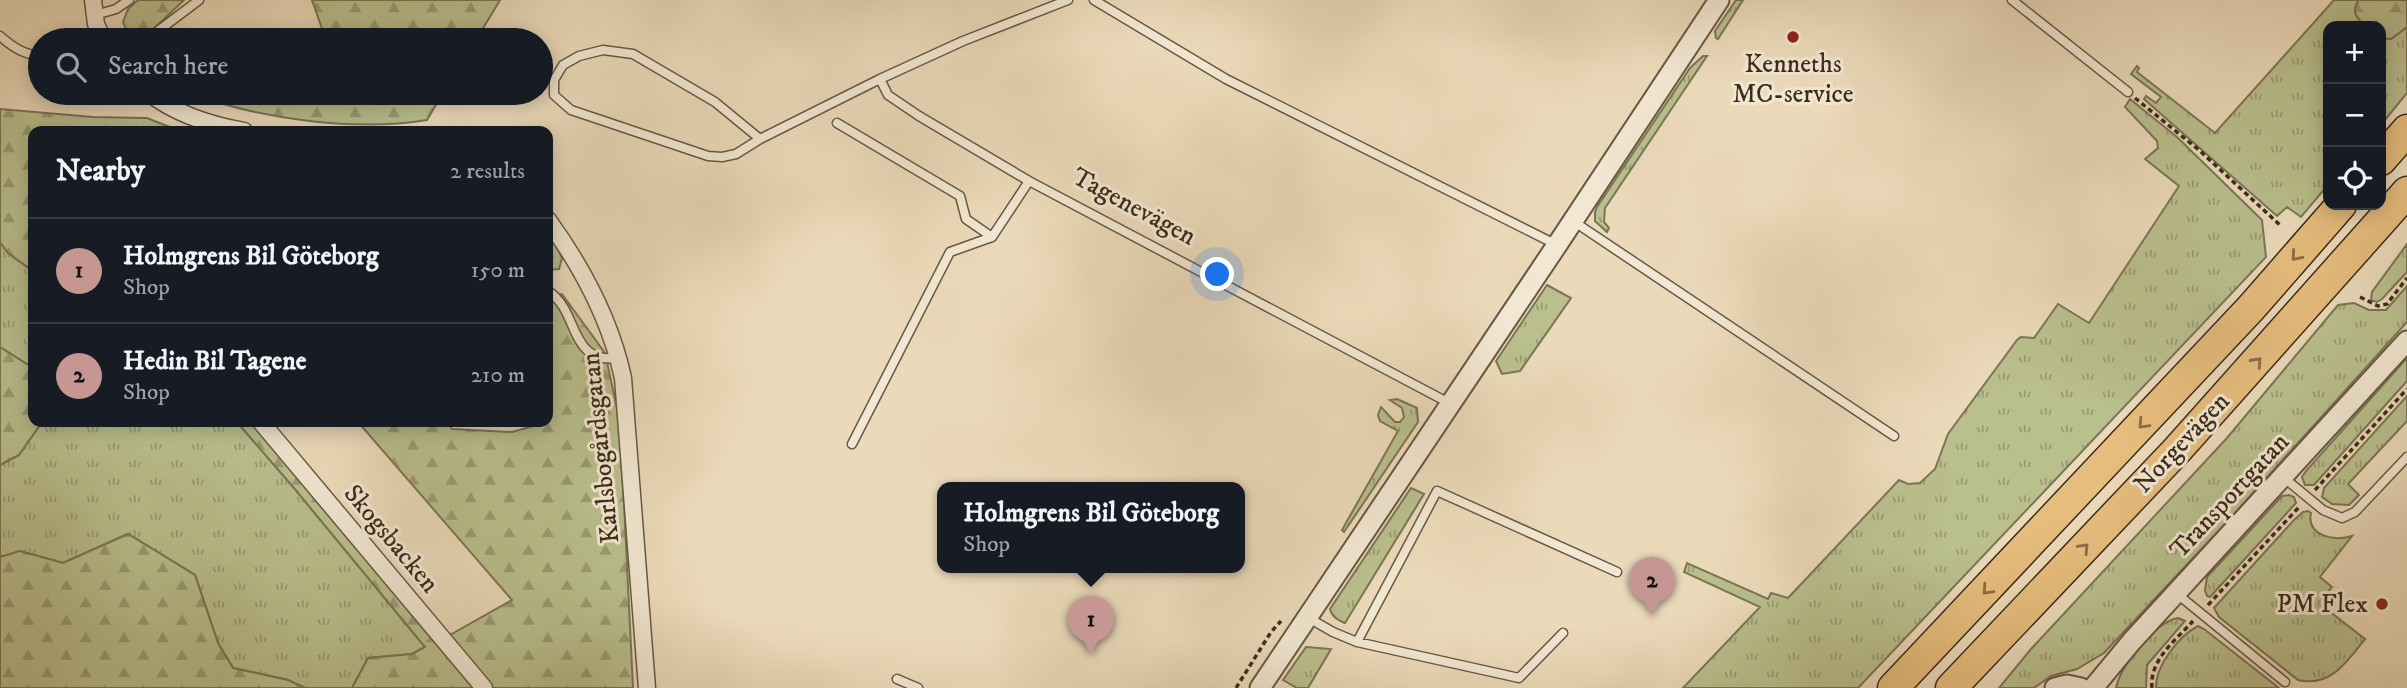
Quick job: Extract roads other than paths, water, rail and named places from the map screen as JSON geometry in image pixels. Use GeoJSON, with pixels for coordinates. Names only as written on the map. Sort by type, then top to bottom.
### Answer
{"type":"FeatureCollection","features":[{"type":"Feature","properties":{"kind":"highway"},"geometry":{"type":"LineString","coordinates":[[2386,154],[2407,130]]}},
{"type":"Feature","properties":{"kind":"highway","name":"Norgevägen"},"geometry":{"type":"LineString","coordinates":[[1951,688],[2178,449],[2407,192]]}},
{"type":"Feature","properties":{"kind":"highway","name":"Norgevägen"},"geometry":{"type":"LineString","coordinates":[[1893,688],[2251,308],[2338,210]]}},
{"type":"Feature","properties":{"kind":"highway"},"geometry":{"type":"LineString","coordinates":[[1966,688],[2037,598]]}},
{"type":"Feature","properties":{"kind":"street"},"geometry":{"type":"LineString","coordinates":[[1260,688],[1719,0]]}},
{"type":"Feature","properties":{"kind":"street"},"geometry":{"type":"LineString","coordinates":[[94,7],[100,28]]}},
{"type":"Feature","properties":{"kind":"street"},"geometry":{"type":"LineString","coordinates":[[168,105],[200,121],[222,126]]}},
{"type":"Feature","properties":{"kind":"street","name":"Karlsbogårdsgatan"},"geometry":{"type":"LineString","coordinates":[[553,227],[568,248],[612,333],[619,358],[623,378],[647,688]]}},
{"type":"Feature","properties":{"kind":"street","name":"Transportgatan"},"geometry":{"type":"LineString","coordinates":[[2093,688],[2110,665],[2407,341]]}},
{"type":"Feature","properties":{"kind":"street","name":"Skogsbacken"},"geometry":{"type":"LineString","coordinates":[[265,427],[484,688]]}},
{"type":"Feature","properties":{"kind":"street"},"geometry":{"type":"LineString","coordinates":[[2055,688],[2067,685],[2081,688]]}},
{"type":"Feature","properties":{"kind":"lane"},"geometry":{"type":"LineString","coordinates":[[94,7],[116,9],[129,0]]}},
{"type":"Feature","properties":{"kind":"lane"},"geometry":{"type":"LineString","coordinates":[[161,28],[199,0]]}},
{"type":"Feature","properties":{"kind":"lane"},"geometry":{"type":"LineString","coordinates":[[760,139],[715,102],[633,54],[603,50],[579,56],[563,65],[554,80],[554,95],[571,110],[708,156],[722,157],[736,154],[760,139],[880,79],[963,41],[1068,0]]}},
{"type":"Feature","properties":{"kind":"lane"},"geometry":{"type":"LineString","coordinates":[[1094,0],[1226,79],[1558,245]]}},
{"type":"Feature","properties":{"kind":"lane"},"geometry":{"type":"LineString","coordinates":[[2012,0],[2128,92]]}},
{"type":"Feature","properties":{"kind":"lane"},"geometry":{"type":"LineString","coordinates":[[0,36],[28,53]]}},
{"type":"Feature","properties":{"kind":"lane","name":"Tagenevägen"},"geometry":{"type":"LineString","coordinates":[[880,79],[888,95],[919,117],[1029,181],[1451,404]]}},
{"type":"Feature","properties":{"kind":"lane"},"geometry":{"type":"LineString","coordinates":[[838,122],[960,196],[966,219],[992,237]]}},
{"type":"Feature","properties":{"kind":"lane"},"geometry":{"type":"LineString","coordinates":[[852,444],[950,252],[992,237],[1029,181]]}},
{"type":"Feature","properties":{"kind":"lane"},"geometry":{"type":"LineString","coordinates":[[1573,221],[1894,436]]}},
{"type":"Feature","properties":{"kind":"lane"},"geometry":{"type":"LineString","coordinates":[[553,294],[565,308],[584,349],[599,359],[619,358]]}},
{"type":"Feature","properties":{"kind":"lane"},"geometry":{"type":"LineString","coordinates":[[2283,477],[2323,510],[2342,517],[2355,512],[2407,457]]}},
{"type":"Feature","properties":{"kind":"lane"},"geometry":{"type":"LineString","coordinates":[[1357,642],[1437,491],[1616,572]]}},
{"type":"Feature","properties":{"kind":"lane"},"geometry":{"type":"LineString","coordinates":[[2176,593],[2285,682]]}},
{"type":"Feature","properties":{"kind":"lane"},"geometry":{"type":"LineString","coordinates":[[1307,617],[1357,642],[1519,678],[1563,633]]}},
{"type":"Feature","properties":{"kind":"lane"},"geometry":{"type":"LineString","coordinates":[[897,678],[918,688]]}},
{"type":"Feature","properties":{"kind":"place","name":"Kenneths MC-service"},"geometry":{"type":"Point","coordinates":[1793,37]}},
{"type":"Feature","properties":{"kind":"place","name":"PM Flex"},"geometry":{"type":"Point","coordinates":[2382,604]}},
{"type":"Feature","properties":{"kind":"place","name":"Hedin Bil Tagene"},"geometry":{"type":"Point","coordinates":[1652,615]}},
{"type":"Feature","properties":{"kind":"place","name":"Holmgrens Bil Göteborg"},"geometry":{"type":"Point","coordinates":[1091,654]}}]}
